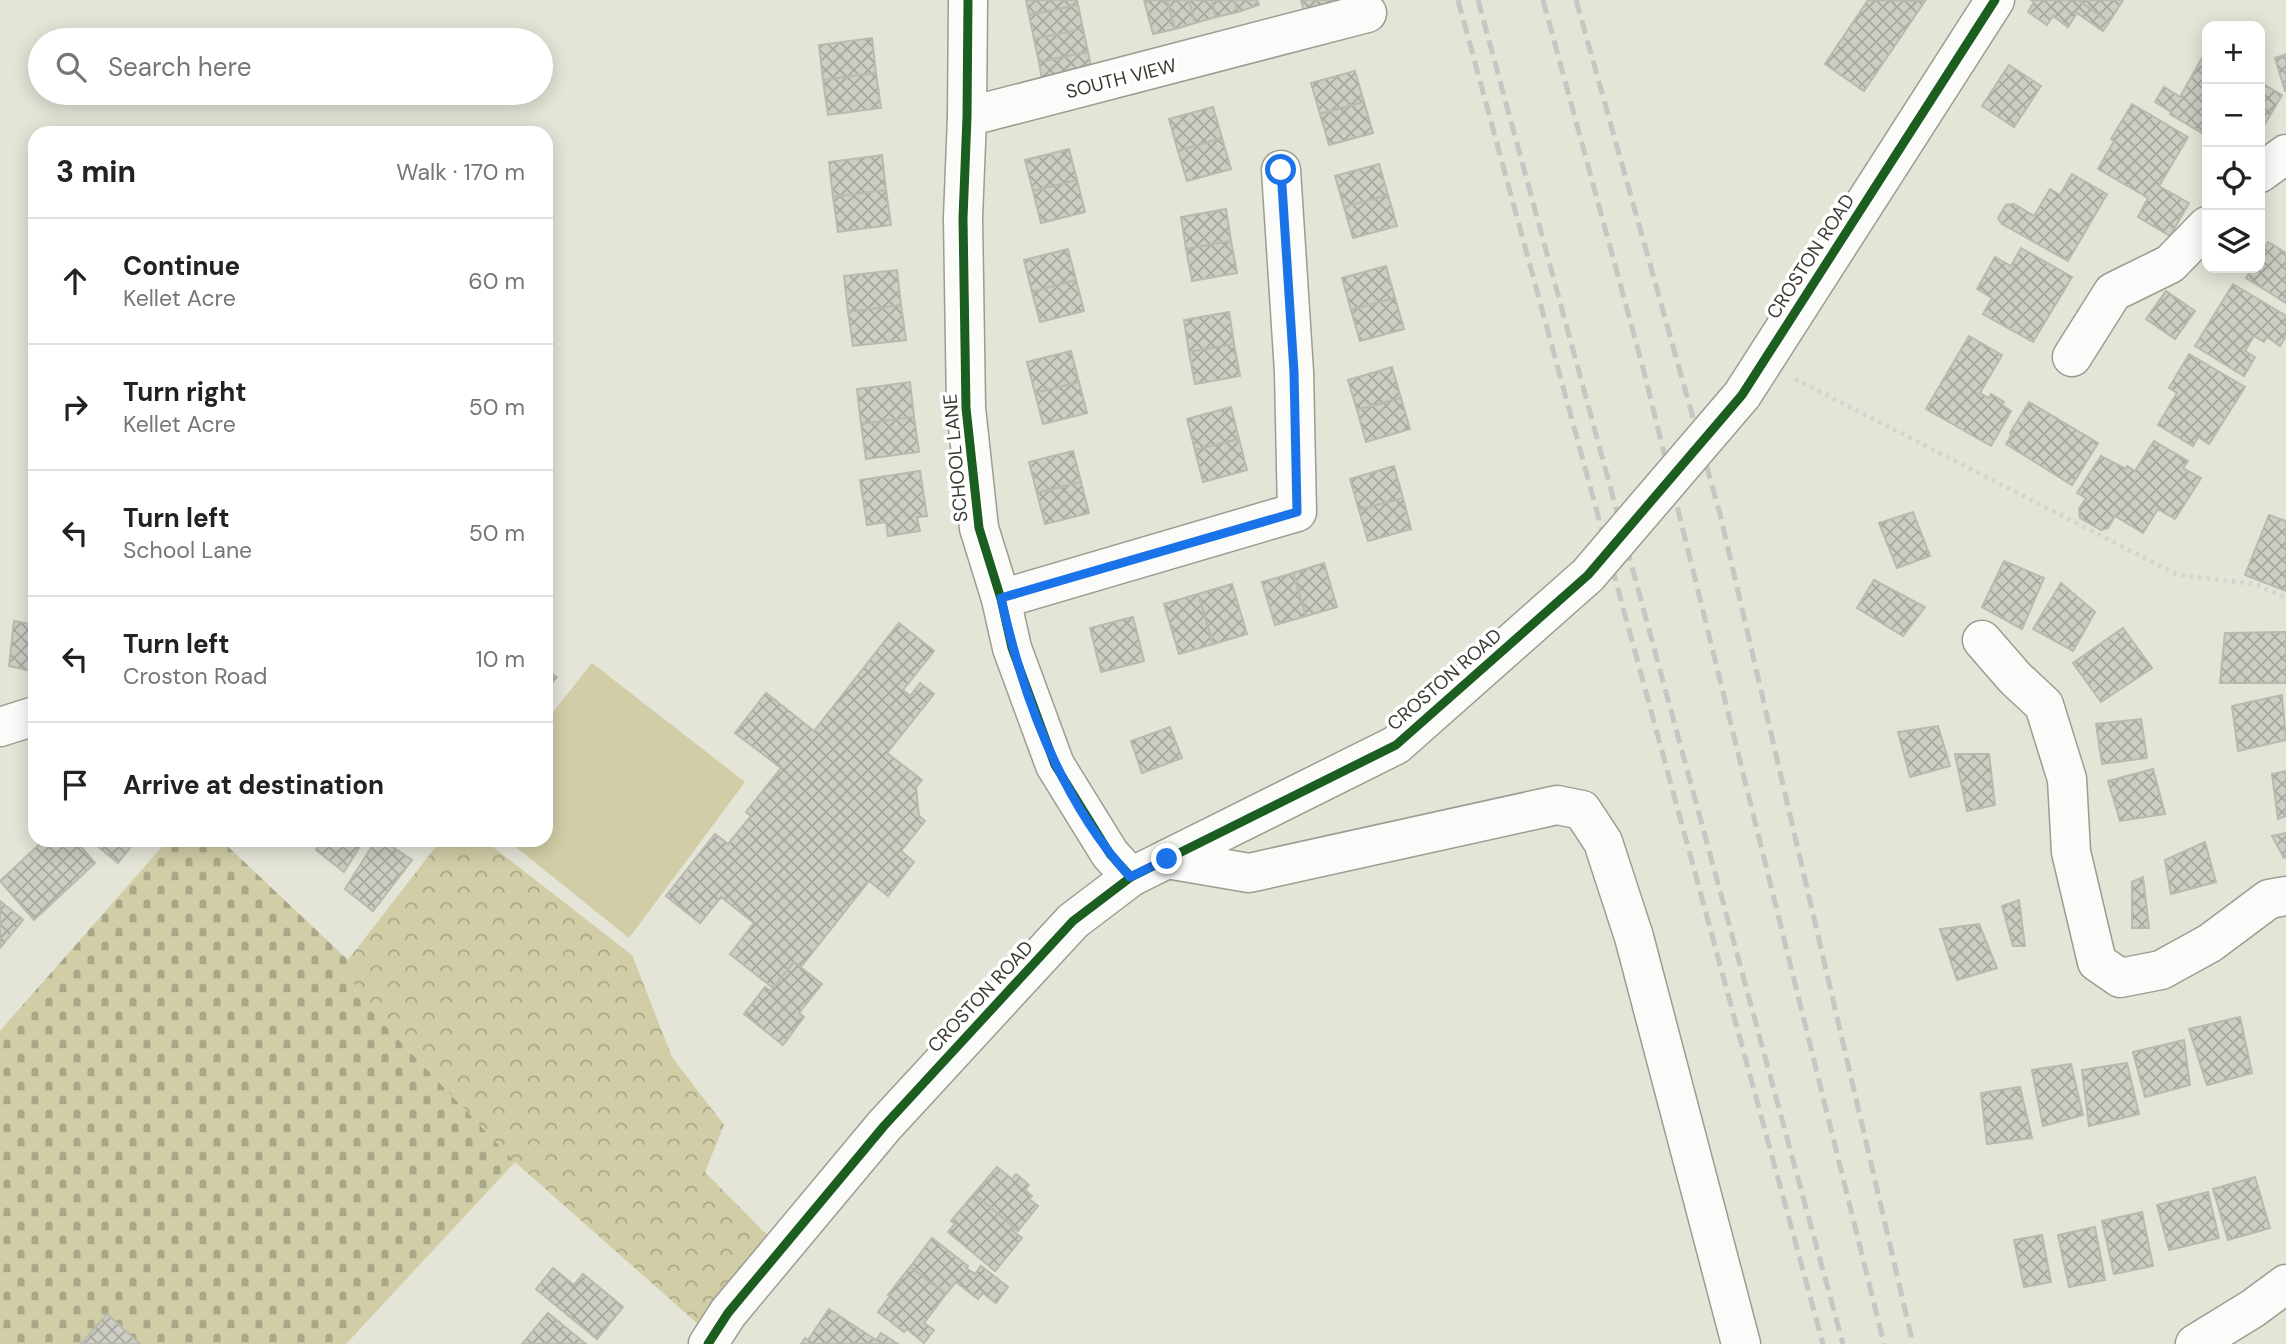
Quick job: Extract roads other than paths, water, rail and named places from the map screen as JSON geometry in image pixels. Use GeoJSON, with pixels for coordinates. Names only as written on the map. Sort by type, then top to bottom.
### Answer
{"type":"FeatureCollection","features":[{"type":"Feature","properties":{"kind":"street","name":"SCHOOL LANE"},"geometry":{"type":"LineString","coordinates":[[968,0],[963,218],[966,408],[979,528],[1001,598],[1012,648],[1055,765],[1110,854],[1130,877]]}},
{"type":"Feature","properties":{"kind":"street","name":"CROSTON ROAD"},"geometry":{"type":"LineString","coordinates":[[708,1344],[728,1312],[884,1126],[1073,921],[1130,877],[1396,745],[1588,575],[1742,395],[1996,0]]}},
{"type":"Feature","properties":{"kind":"street","name":"SOUTH VIEW"},"geometry":{"type":"LineString","coordinates":[[967,117],[1367,13]]}},
{"type":"Feature","properties":{"kind":"street"},"geometry":{"type":"LineString","coordinates":[[2265,169],[2286,154]]}},
{"type":"Feature","properties":{"kind":"street"},"geometry":{"type":"LineString","coordinates":[[1001,598],[1297,512],[1294,372],[1281,170]]}},
{"type":"Feature","properties":{"kind":"street"},"geometry":{"type":"LineString","coordinates":[[2071,357],[2113,292],[2170,264],[2202,231]]}},
{"type":"Feature","properties":{"kind":"street"},"geometry":{"type":"LineString","coordinates":[[1982,640],[2043,705],[2067,779],[2071,852],[2097,962],[2120,978],[2161,970],[2210,943],[2269,899],[2286,896]]}},
{"type":"Feature","properties":{"kind":"street"},"geometry":{"type":"LineString","coordinates":[[0,726],[28,718]]}},
{"type":"Feature","properties":{"kind":"street"},"geometry":{"type":"LineString","coordinates":[[1167,859],[1249,873],[1557,806],[1582,810],[1602,842],[1634,937],[1741,1344]]}},
{"type":"Feature","properties":{"kind":"street"},"geometry":{"type":"LineString","coordinates":[[2195,1344],[2252,1309],[2286,1284]]}},
{"type":"Feature","properties":{"kind":"railway"},"geometry":{"type":"LineString","coordinates":[[1458,0],[1823,1344]]}},
{"type":"Feature","properties":{"kind":"railway"},"geometry":{"type":"LineString","coordinates":[[1478,0],[1843,1344]]}},
{"type":"Feature","properties":{"kind":"railway"},"geometry":{"type":"LineString","coordinates":[[1543,0],[1643,368],[1884,1344]]}},
{"type":"Feature","properties":{"kind":"railway"},"geometry":{"type":"LineString","coordinates":[[1576,0],[1720,514],[1913,1344]]}}]}
